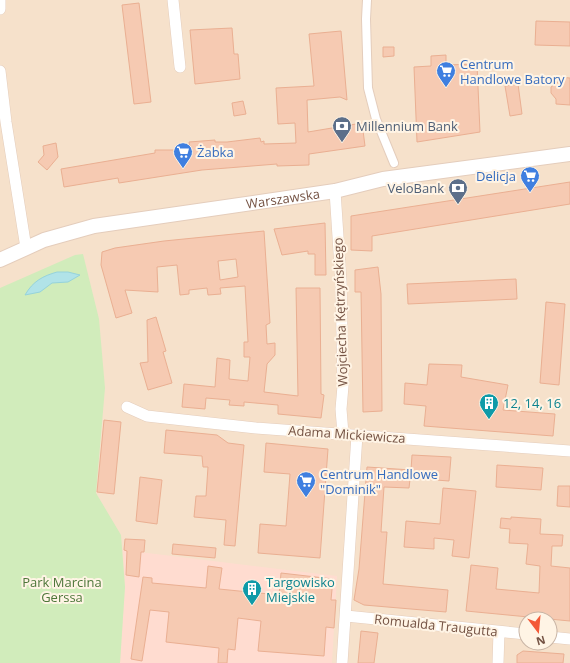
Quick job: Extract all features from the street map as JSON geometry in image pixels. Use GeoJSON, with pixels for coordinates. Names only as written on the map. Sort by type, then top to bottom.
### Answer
{"type":"FeatureCollection","features":[{"type":"Feature","properties":{"kind":"street"},"geometry":{"type":"LineString","coordinates":[[0,0],[0,9]]}},
{"type":"Feature","properties":{"kind":"street"},"geometry":{"type":"LineString","coordinates":[[173,0],[180,67]]}},
{"type":"Feature","properties":{"kind":"street"},"geometry":{"type":"LineString","coordinates":[[367,0],[366,19],[368,88],[376,119],[394,163]]}},
{"type":"Feature","properties":{"kind":"street"},"geometry":{"type":"LineString","coordinates":[[0,71],[6,122],[26,248]]}},
{"type":"Feature","properties":{"kind":"street","name":"Warszawska"},"geometry":{"type":"LineString","coordinates":[[0,260],[44,240],[94,226],[335,191],[383,179],[570,154]]}},
{"type":"Feature","properties":{"kind":"street","name":"Wojciecha Kętrzyńskiego"},"geometry":{"type":"LineString","coordinates":[[335,191],[341,282],[343,386],[341,409],[343,434]]}},
{"type":"Feature","properties":{"kind":"street","name":"Adama Mickiewicza"},"geometry":{"type":"LineString","coordinates":[[127,407],[147,416],[256,428],[570,451]]}},
{"type":"Feature","properties":{"kind":"street"},"geometry":{"type":"LineString","coordinates":[[342,663],[357,435]]}},
{"type":"Feature","properties":{"kind":"street","name":"Romualda Traugutta"},"geometry":{"type":"LineString","coordinates":[[346,616],[518,633]]}},
{"type":"Feature","properties":{"kind":"street"},"geometry":{"type":"LineString","coordinates":[[498,663],[499,632]]}},
{"type":"Feature","properties":{"kind":"street"},"geometry":{"type":"LineString","coordinates":[[558,638],[570,639]]}},
{"type":"Feature","properties":{"kind":"shaded area"},"geometry":{"type":"Polygon","coordinates":[[[0,0],[570,0],[570,663],[0,663],[0,0]]]}},
{"type":"Feature","properties":{"kind":"shaded area","name":"Targowisko Miejskie"},"geometry":{"type":"Polygon","coordinates":[[[123,550],[337,576],[332,663],[120,663],[125,587],[123,550]]]}},
{"type":"Feature","properties":{"kind":"green space","name":"Park Marcina Gerssa"},"geometry":{"type":"Polygon","coordinates":[[[83,254],[99,319],[105,388],[96,493],[121,535],[125,587],[120,663],[0,663],[0,288],[75,255],[83,254]]]}},
{"type":"Feature","properties":{"kind":"water"},"geometry":{"type":"Polygon","coordinates":[[[57,272],[68,272],[80,275],[68,282],[52,283],[40,292],[25,295],[31,286],[39,280],[47,275],[57,272]]]}},
{"type":"Feature","properties":{"kind":"building"},"geometry":{"type":"Polygon","coordinates":[[[139,3],[151,102],[134,104],[122,5],[139,3]]]}},
{"type":"Feature","properties":{"kind":"building"},"geometry":{"type":"Polygon","coordinates":[[[536,21],[570,22],[570,46],[535,45],[536,21]]]}},
{"type":"Feature","properties":{"kind":"building"},"geometry":{"type":"Polygon","coordinates":[[[232,28],[234,54],[238,54],[240,79],[195,84],[190,30],[232,28]]]}},
{"type":"Feature","properties":{"kind":"building"},"geometry":{"type":"Polygon","coordinates":[[[341,31],[347,100],[340,97],[307,100],[308,132],[362,123],[365,146],[309,154],[309,165],[277,166],[277,164],[202,170],[119,183],[118,178],[64,187],[61,169],[155,153],[155,150],[174,150],[190,147],[189,142],[215,140],[215,142],[227,142],[260,138],[261,142],[264,141],[264,144],[296,143],[295,123],[278,124],[276,88],[314,86],[309,34],[341,31]]]}},
{"type":"Feature","properties":{"kind":"building"},"geometry":{"type":"Polygon","coordinates":[[[383,47],[394,47],[394,56],[383,57],[383,47]]]}},
{"type":"Feature","properties":{"kind":"building","name":"Centrum Handlowe Batory"},"geometry":{"type":"Polygon","coordinates":[[[446,55],[446,65],[477,64],[480,132],[417,142],[414,67],[431,66],[431,56],[446,55]]]}},
{"type":"Feature","properties":{"kind":"building"},"geometry":{"type":"Polygon","coordinates":[[[558,77],[570,78],[570,105],[556,104],[556,99],[551,93],[551,87],[558,82],[558,77]]]}},
{"type":"Feature","properties":{"kind":"building"},"geometry":{"type":"Polygon","coordinates":[[[518,84],[522,114],[510,116],[505,86],[518,84]]]}},
{"type":"Feature","properties":{"kind":"building"},"geometry":{"type":"Polygon","coordinates":[[[243,101],[246,114],[234,116],[232,103],[243,101]]]}},
{"type":"Feature","properties":{"kind":"building"},"geometry":{"type":"Polygon","coordinates":[[[56,143],[58,157],[47,170],[38,162],[44,155],[43,146],[56,143]]]}},
{"type":"Feature","properties":{"kind":"building"},"geometry":{"type":"Polygon","coordinates":[[[570,182],[570,204],[372,236],[372,251],[351,250],[351,216],[570,182]]]}},
{"type":"Feature","properties":{"kind":"building"},"geometry":{"type":"Polygon","coordinates":[[[325,223],[326,275],[315,275],[315,254],[308,254],[308,251],[282,255],[274,229],[325,223]]]}},
{"type":"Feature","properties":{"kind":"building"},"geometry":{"type":"Polygon","coordinates":[[[264,231],[270,323],[266,325],[267,344],[275,343],[275,355],[267,364],[264,392],[298,396],[296,288],[320,288],[321,394],[324,395],[321,418],[278,414],[278,405],[244,402],[244,406],[229,405],[230,400],[206,398],[205,409],[182,407],[184,384],[215,387],[217,358],[230,360],[229,379],[248,381],[250,357],[244,357],[244,342],[248,342],[245,286],[220,288],[221,294],[208,295],[207,288],[189,290],[189,294],[180,295],[177,265],[157,267],[158,292],[125,290],[132,313],[116,318],[101,265],[102,252],[115,248],[164,241],[264,231]],[[236,259],[218,261],[220,280],[238,277],[236,259]]]}},
{"type":"Feature","properties":{"kind":"building"},"geometry":{"type":"Polygon","coordinates":[[[378,267],[381,294],[382,411],[363,412],[361,292],[355,292],[355,270],[378,267]]]}},
{"type":"Feature","properties":{"kind":"building"},"geometry":{"type":"Polygon","coordinates":[[[516,279],[517,299],[408,304],[407,284],[516,279]]]}},
{"type":"Feature","properties":{"kind":"building"},"geometry":{"type":"Polygon","coordinates":[[[546,302],[565,304],[559,385],[540,383],[546,302]]]}},
{"type":"Feature","properties":{"kind":"building"},"geometry":{"type":"Polygon","coordinates":[[[156,317],[166,351],[163,352],[172,383],[148,390],[140,363],[148,362],[147,320],[156,317]]]}},
{"type":"Feature","properties":{"kind":"building"},"geometry":{"type":"Polygon","coordinates":[[[429,364],[462,365],[461,377],[508,385],[503,410],[555,414],[553,436],[424,426],[426,406],[404,404],[405,383],[427,385],[429,364]]]}},
{"type":"Feature","properties":{"kind":"building"},"geometry":{"type":"Polygon","coordinates":[[[104,420],[121,422],[114,494],[97,492],[104,420]]]}},
{"type":"Feature","properties":{"kind":"building"},"geometry":{"type":"Polygon","coordinates":[[[166,430],[217,435],[228,443],[244,445],[235,546],[224,545],[226,520],[194,517],[196,496],[206,496],[208,467],[203,467],[202,456],[164,453],[166,430]]]}},
{"type":"Feature","properties":{"kind":"building","name":"Centrum Handlowe \"Dominik\""},"geometry":{"type":"Polygon","coordinates":[[[266,443],[328,449],[320,558],[258,553],[260,524],[286,526],[290,474],[264,472],[266,443]]]}},
{"type":"Feature","properties":{"kind":"building"},"geometry":{"type":"Polygon","coordinates":[[[412,455],[451,457],[449,481],[410,478],[409,488],[384,487],[381,532],[387,532],[383,584],[448,590],[446,612],[364,605],[354,600],[359,569],[367,467],[411,470],[412,455]]]}},
{"type":"Feature","properties":{"kind":"building"},"geometry":{"type":"Polygon","coordinates":[[[497,465],[543,468],[541,490],[496,487],[497,465]]]}},
{"type":"Feature","properties":{"kind":"building"},"geometry":{"type":"Polygon","coordinates":[[[140,477],[162,480],[157,524],[136,521],[140,477]]]}},
{"type":"Feature","properties":{"kind":"building"},"geometry":{"type":"Polygon","coordinates":[[[558,486],[570,486],[570,507],[557,506],[558,486]]]}},
{"type":"Feature","properties":{"kind":"building"},"geometry":{"type":"Polygon","coordinates":[[[443,488],[476,491],[469,558],[452,556],[454,540],[434,538],[434,549],[404,547],[406,521],[440,524],[443,488]]]}},
{"type":"Feature","properties":{"kind":"building"},"geometry":{"type":"Polygon","coordinates":[[[511,517],[541,519],[540,534],[563,535],[562,546],[552,546],[551,566],[570,568],[570,621],[558,620],[558,611],[518,611],[518,616],[466,611],[471,565],[498,568],[496,589],[539,593],[540,566],[526,564],[528,544],[509,543],[510,529],[500,528],[501,518],[511,519],[511,517]]]}},
{"type":"Feature","properties":{"kind":"building"},"geometry":{"type":"Polygon","coordinates":[[[125,539],[145,540],[144,552],[141,552],[139,577],[126,575],[127,551],[124,550],[125,539]]]}},
{"type":"Feature","properties":{"kind":"building"},"geometry":{"type":"Polygon","coordinates":[[[173,544],[216,548],[215,558],[172,554],[173,544]]]}},
{"type":"Feature","properties":{"kind":"building"},"geometry":{"type":"Polygon","coordinates":[[[208,566],[222,568],[219,589],[279,595],[281,573],[333,579],[331,600],[336,600],[334,628],[326,627],[324,656],[258,651],[261,621],[238,618],[235,650],[228,649],[227,663],[218,663],[219,648],[166,642],[169,612],[150,610],[142,661],[131,659],[143,577],[152,578],[152,583],[206,588],[208,566]]]}},
{"type":"Feature","properties":{"kind":"building"},"geometry":{"type":"Polygon","coordinates":[[[361,631],[378,633],[374,663],[358,663],[361,631]]]}},
{"type":"Feature","properties":{"kind":"building"},"geometry":{"type":"Polygon","coordinates":[[[523,651],[564,654],[563,663],[517,663],[517,655],[523,651]]]}},
{"type":"Feature","properties":{"kind":"place","name":"Centrum Handlowe Batory"},"geometry":{"type":"Point","coordinates":[446,88]}},
{"type":"Feature","properties":{"kind":"place","name":"Millennium Bank"},"geometry":{"type":"Point","coordinates":[342,143]}},
{"type":"Feature","properties":{"kind":"place","name":"Żabka"},"geometry":{"type":"Point","coordinates":[183,169]}},
{"type":"Feature","properties":{"kind":"place","name":"Delicja"},"geometry":{"type":"Point","coordinates":[530,193]}},
{"type":"Feature","properties":{"kind":"place","name":"VeloBank"},"geometry":{"type":"Point","coordinates":[458,205]}},
{"type":"Feature","properties":{"kind":"place","name":"12, 14, 16"},"geometry":{"type":"Point","coordinates":[489,420]}},
{"type":"Feature","properties":{"kind":"place","name":"Centrum Handlowe \"Dominik\""},"geometry":{"type":"Point","coordinates":[306,498]}},
{"type":"Feature","properties":{"kind":"place","name":"Targowisko Miejskie"},"geometry":{"type":"Point","coordinates":[252,606]}}]}
